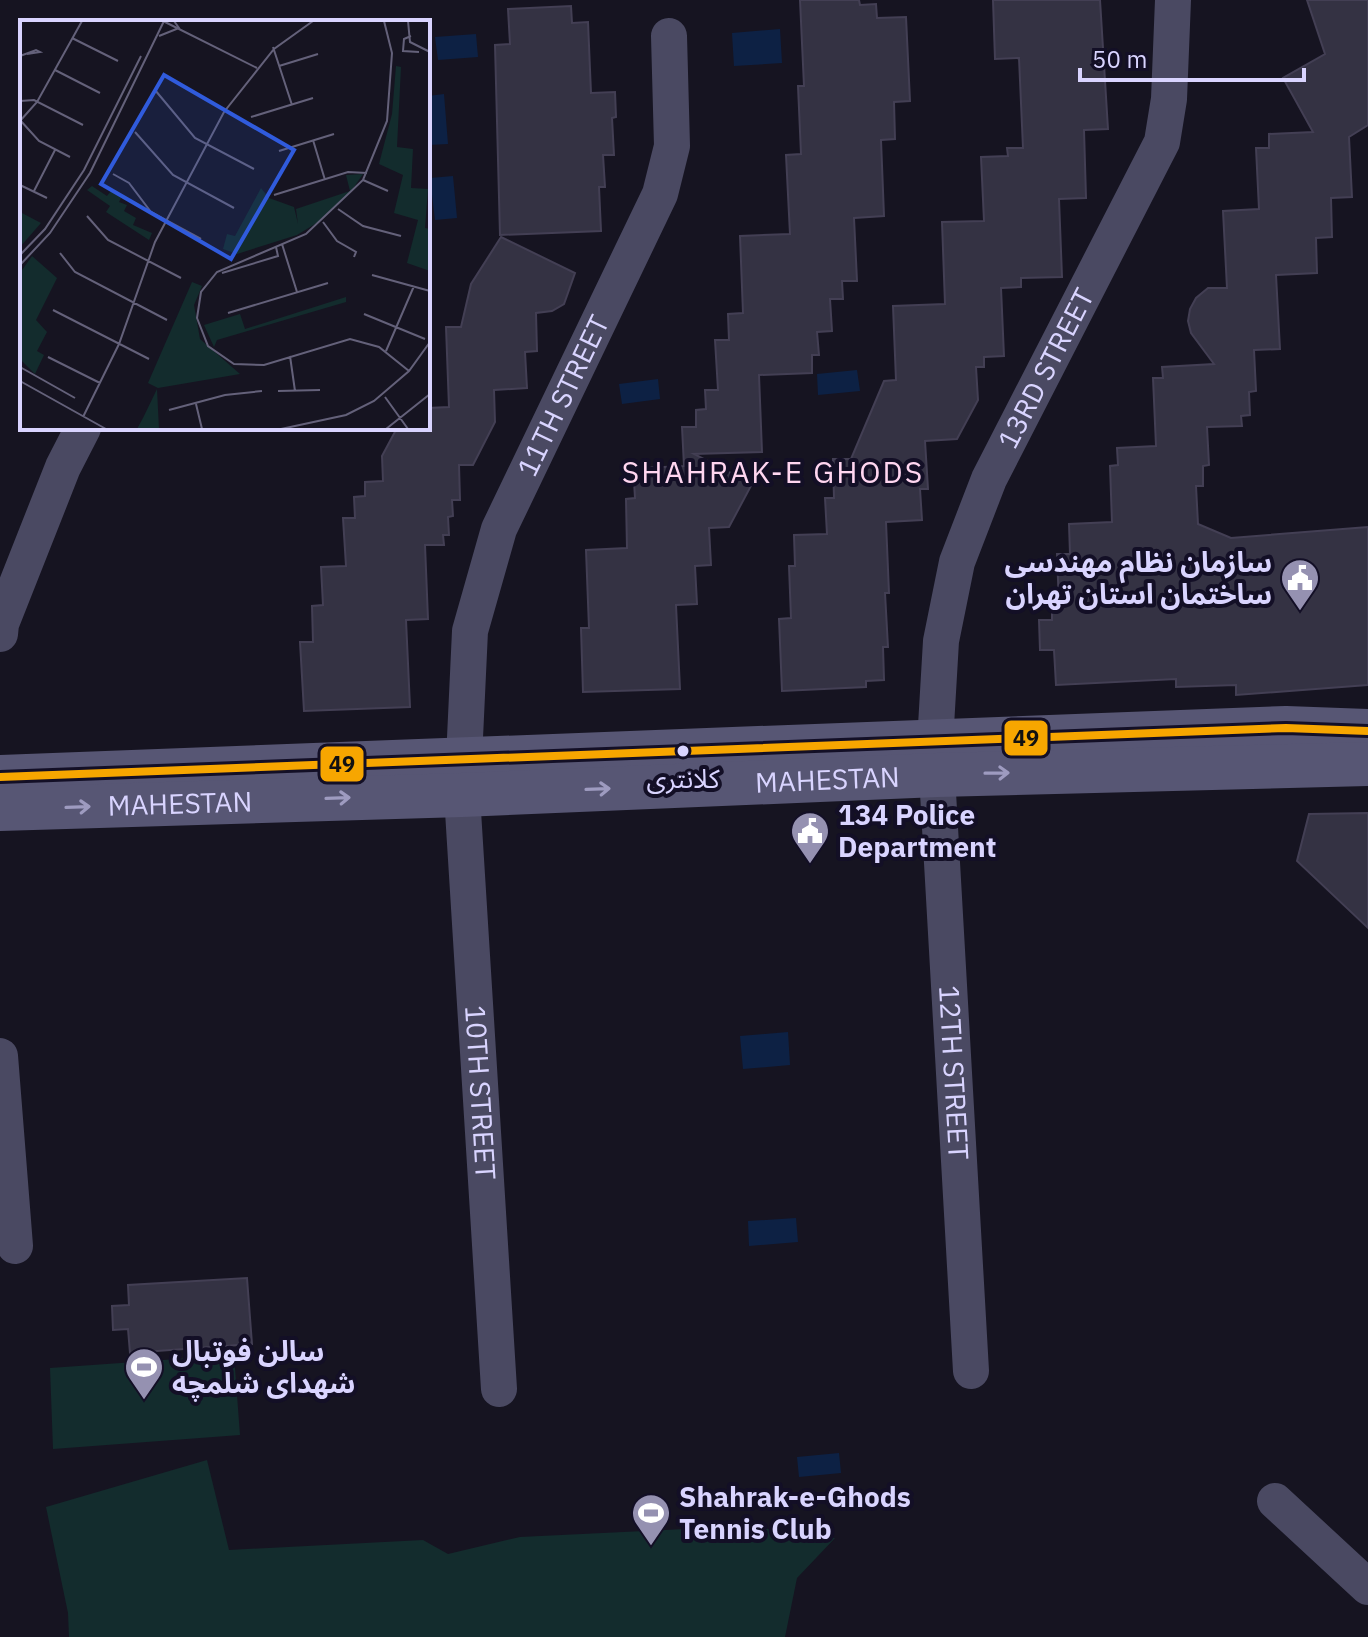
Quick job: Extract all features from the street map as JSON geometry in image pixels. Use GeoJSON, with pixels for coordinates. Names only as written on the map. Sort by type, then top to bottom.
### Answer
{"type":"FeatureCollection","features":[{"type":"Feature","properties":{"kind":"street","name":"13RD STREET"},"geometry":{"type":"LineString","coordinates":[[936,759],[941,641],[957,562],[989,479],[1162,142],[1169,99],[1173,0]]}},
{"type":"Feature","properties":{"kind":"street","name":"11TH STREET"},"geometry":{"type":"LineString","coordinates":[[463,777],[470,631],[499,529],[660,194],[672,146],[669,36]]}},
{"type":"Feature","properties":{"kind":"street"},"geometry":{"type":"LineString","coordinates":[[0,634],[1,624],[63,467],[82,430]]}},
{"type":"Feature","properties":{"kind":"street"},"geometry":{"type":"LineString","coordinates":[[1258,748],[1368,731]]}},
{"type":"Feature","properties":{"kind":"street","name":"MAHESTAN"},"geometry":{"type":"LineString","coordinates":[[0,809],[463,777],[1258,748],[1368,764]]}},
{"type":"Feature","properties":{"kind":"street","name":"12TH STREET"},"geometry":{"type":"LineString","coordinates":[[936,759],[971,1371]]}},
{"type":"Feature","properties":{"kind":"street"},"geometry":{"type":"LineString","coordinates":[[0,777],[463,777]]}},
{"type":"Feature","properties":{"kind":"street","name":"10TH STREET"},"geometry":{"type":"LineString","coordinates":[[463,777],[499,1389]]}},
{"type":"Feature","properties":{"kind":"street"},"geometry":{"type":"LineString","coordinates":[[0,1056],[15,1246]]}},
{"type":"Feature","properties":{"kind":"street"},"geometry":{"type":"LineString","coordinates":[[1275,1501],[1368,1587]]}},
{"type":"Feature","properties":{"kind":"green space","name":"سالن فوتبال شهدای شلمچه"},"geometry":{"type":"Polygon","coordinates":[[[234,1355],[240,1435],[53,1449],[50,1368],[234,1355]]]}},
{"type":"Feature","properties":{"kind":"green space","name":"Shahrak-e-Ghods Tennis Club"},"geometry":{"type":"Polygon","coordinates":[[[207,1460],[229,1550],[423,1540],[448,1554],[520,1537],[748,1526],[835,1538],[797,1578],[785,1637],[69,1637],[68,1613],[46,1507],[207,1460]]]}},
{"type":"Feature","properties":{"kind":"water"},"geometry":{"type":"Polygon","coordinates":[[[780,29],[782,63],[734,66],[732,33],[780,29]]]}},
{"type":"Feature","properties":{"kind":"water"},"geometry":{"type":"Polygon","coordinates":[[[476,34],[478,57],[438,60],[435,37],[476,34]]]}},
{"type":"Feature","properties":{"kind":"water"},"geometry":{"type":"Polygon","coordinates":[[[444,94],[448,144],[430,145],[430,96],[444,94]]]}},
{"type":"Feature","properties":{"kind":"water"},"geometry":{"type":"Polygon","coordinates":[[[453,176],[457,218],[435,220],[430,178],[453,176]]]}},
{"type":"Feature","properties":{"kind":"water"},"geometry":{"type":"Polygon","coordinates":[[[857,370],[860,391],[818,395],[817,374],[857,370]]]}},
{"type":"Feature","properties":{"kind":"water"},"geometry":{"type":"Polygon","coordinates":[[[658,379],[660,399],[622,404],[619,384],[658,379]]]}},
{"type":"Feature","properties":{"kind":"water"},"geometry":{"type":"Polygon","coordinates":[[[788,1032],[790,1065],[743,1069],[740,1036],[788,1032]]]}},
{"type":"Feature","properties":{"kind":"water"},"geometry":{"type":"Polygon","coordinates":[[[796,1218],[798,1242],[749,1246],[748,1221],[796,1218]]]}},
{"type":"Feature","properties":{"kind":"water"},"geometry":{"type":"Polygon","coordinates":[[[839,1453],[841,1473],[799,1477],[797,1457],[839,1453]]]}},
{"type":"Feature","properties":{"kind":"building"},"geometry":{"type":"Polygon","coordinates":[[[800,0],[859,0],[860,5],[876,4],[877,18],[906,17],[910,101],[894,102],[895,139],[881,140],[884,216],[854,218],[857,281],[842,281],[843,299],[830,299],[832,331],[817,332],[819,355],[812,355],[812,373],[759,375],[762,452],[694,454],[752,484],[729,527],[709,528],[711,565],[695,566],[697,604],[676,605],[680,689],[583,692],[581,628],[589,628],[586,550],[627,548],[626,499],[635,498],[634,481],[643,468],[684,466],[682,427],[696,427],[696,410],[706,409],[705,390],[718,390],[715,340],[729,340],[728,314],[743,313],[740,236],[790,234],[786,155],[801,154],[798,86],[804,86],[800,0]]]}},
{"type":"Feature","properties":{"kind":"building"},"geometry":{"type":"Polygon","coordinates":[[[993,0],[1100,0],[1108,129],[1084,130],[1086,198],[1059,199],[1062,277],[1021,278],[1021,287],[1001,288],[1004,356],[984,357],[984,367],[976,367],[978,400],[957,439],[925,441],[928,489],[920,489],[922,520],[886,522],[889,593],[885,593],[888,647],[883,647],[884,680],[866,681],[866,687],[782,691],[779,619],[791,618],[789,566],[795,566],[794,535],[827,534],[825,498],[834,498],[833,459],[851,459],[884,381],[896,380],[893,306],[945,304],[942,222],[984,221],[981,157],[1008,156],[1007,148],[1023,148],[1019,58],[995,59],[993,0]]]}},
{"type":"Feature","properties":{"kind":"building"},"geometry":{"type":"Polygon","coordinates":[[[1307,0],[1368,0],[1368,125],[1349,137],[1352,197],[1331,198],[1332,237],[1316,238],[1317,273],[1276,275],[1280,349],[1254,350],[1256,391],[1249,392],[1250,415],[1241,416],[1242,426],[1207,427],[1209,465],[1203,466],[1203,486],[1196,486],[1198,524],[1231,538],[1368,527],[1368,685],[1236,695],[1236,685],[1176,687],[1176,679],[1056,685],[1054,650],[1040,650],[1039,620],[1052,620],[1052,606],[1059,605],[1057,554],[1070,554],[1069,524],[1112,522],[1110,466],[1118,465],[1117,448],[1156,446],[1153,378],[1163,378],[1162,367],[1214,364],[1191,333],[1188,321],[1190,309],[1196,298],[1208,288],[1227,288],[1223,211],[1259,209],[1256,148],[1269,148],[1269,134],[1313,132],[1283,78],[1325,54],[1307,0]]]}},
{"type":"Feature","properties":{"kind":"building"},"geometry":{"type":"Polygon","coordinates":[[[571,6],[572,23],[588,22],[591,93],[615,92],[616,117],[612,118],[614,155],[603,155],[605,187],[599,187],[601,231],[500,235],[495,45],[510,44],[508,9],[571,6]]]}},
{"type":"Feature","properties":{"kind":"building"},"geometry":{"type":"Polygon","coordinates":[[[501,237],[575,273],[564,304],[552,311],[536,313],[537,351],[525,352],[527,388],[494,390],[495,422],[473,465],[459,465],[460,500],[452,500],[453,516],[448,517],[449,535],[443,535],[444,545],[425,545],[428,619],[406,620],[410,707],[304,711],[300,642],[313,642],[312,606],[323,605],[321,567],[346,566],[343,518],[355,518],[354,497],[365,496],[365,482],[383,481],[382,456],[396,430],[430,430],[430,408],[449,407],[446,327],[461,327],[471,284],[501,237]]]}},
{"type":"Feature","properties":{"kind":"building"},"geometry":{"type":"Polygon","coordinates":[[[1368,813],[1368,928],[1297,861],[1309,814],[1368,813]]]}},
{"type":"Feature","properties":{"kind":"building"},"geometry":{"type":"Polygon","coordinates":[[[247,1278],[252,1344],[130,1353],[128,1329],[113,1330],[112,1306],[129,1305],[128,1285],[247,1278]]]}},
{"type":"Feature","properties":{"kind":"transit line","name":"49"},"geometry":{"type":"LineString","coordinates":[[0,777],[1286,728],[1368,731]]}},
{"type":"Feature","properties":{"kind":"place","name":"سازمان نظام مهندسی ساختمان استان تهران"},"geometry":{"type":"Point","coordinates":[1300,612]}},
{"type":"Feature","properties":{"kind":"place","name":"کلانتری"},"geometry":{"type":"Point","coordinates":[683,751]}},
{"type":"Feature","properties":{"kind":"place","name":"134 Police Department"},"geometry":{"type":"Point","coordinates":[810,865]}},
{"type":"Feature","properties":{"kind":"place","name":"سالن فوتبال شهدای شلمچه"},"geometry":{"type":"Point","coordinates":[144,1401]}},
{"type":"Feature","properties":{"kind":"place","name":"Shahrak-e-Ghods Tennis Club"},"geometry":{"type":"Point","coordinates":[651,1547]}},
{"type":"Feature","properties":{"kind":"district","name":"SHAHRAK-E GHODS"},"geometry":{"type":"Point","coordinates":[773,473]}}]}
